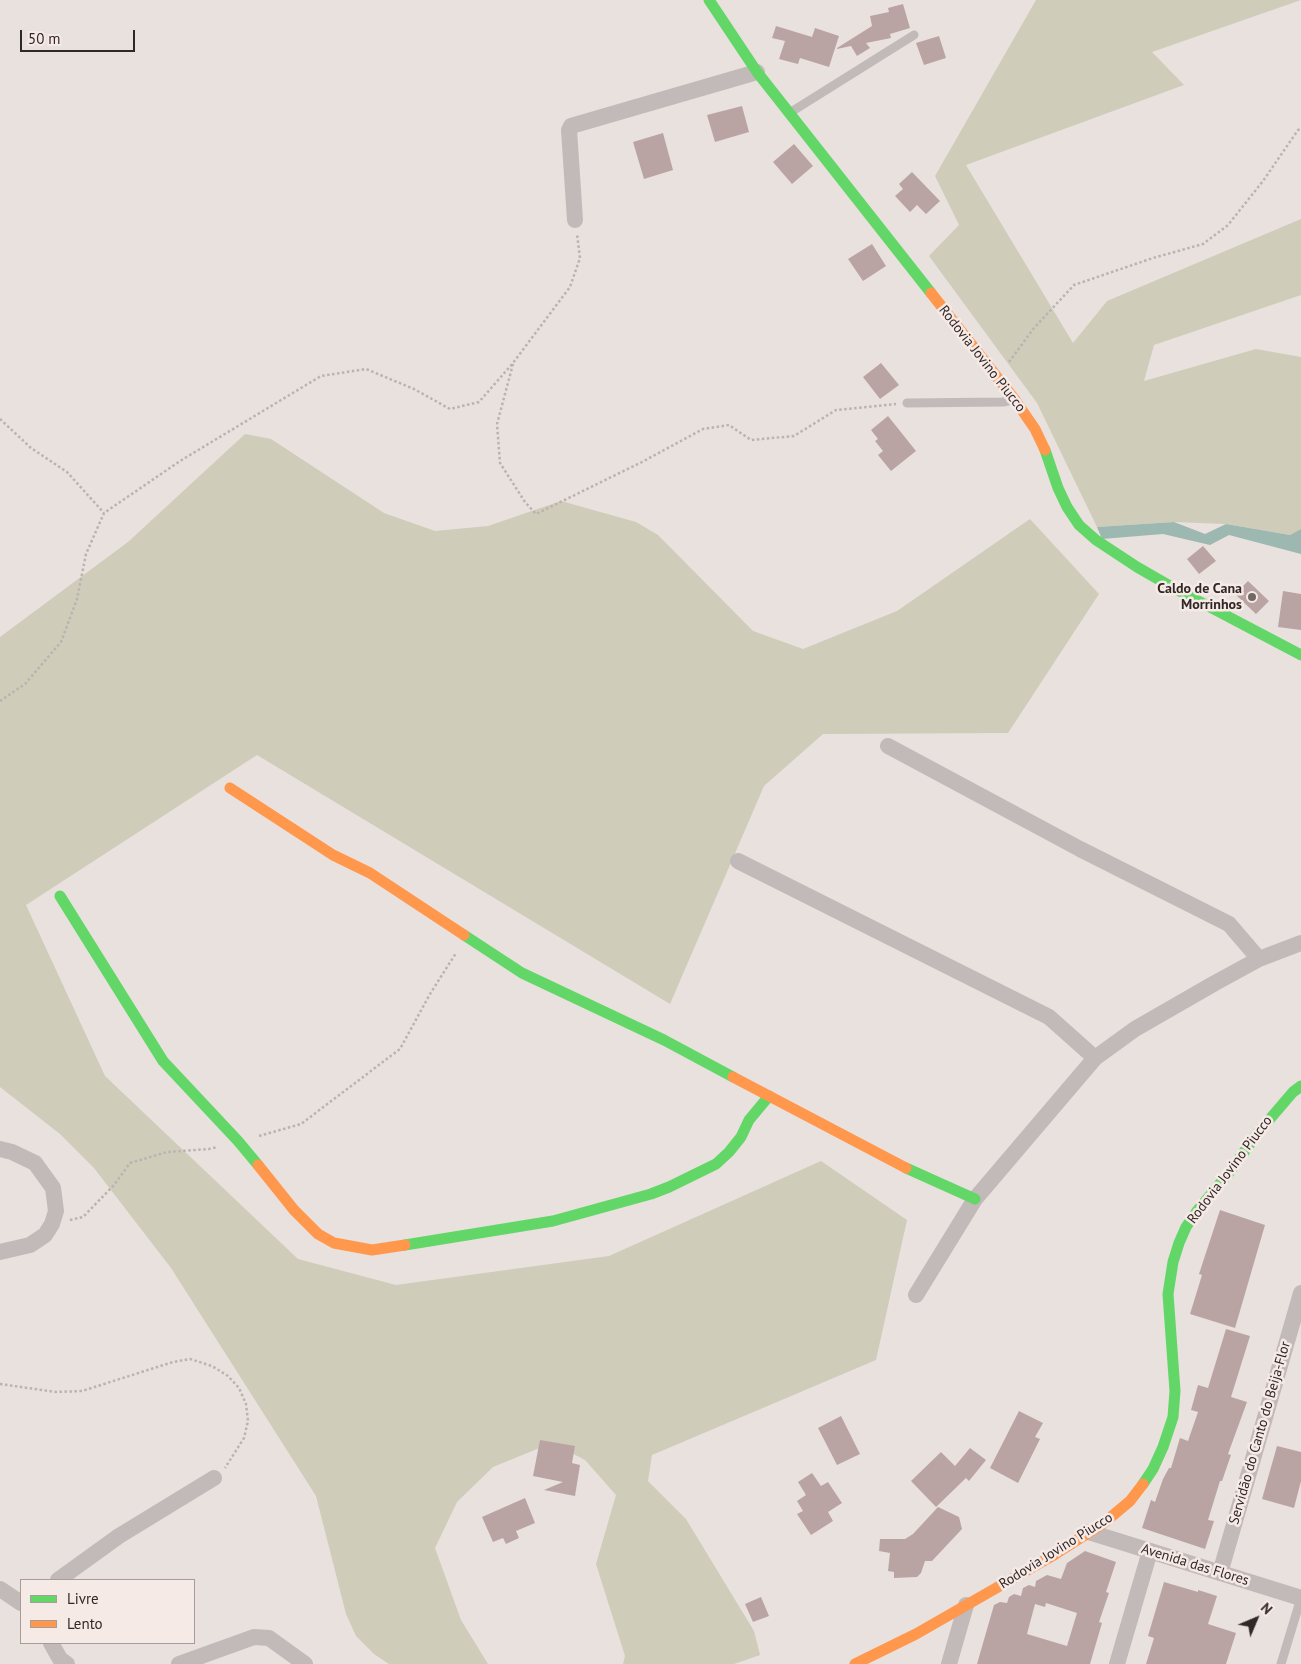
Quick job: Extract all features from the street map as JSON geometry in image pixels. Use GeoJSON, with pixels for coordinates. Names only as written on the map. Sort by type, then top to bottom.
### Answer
{"type":"FeatureCollection","features":[{"type":"Feature","properties":{"kind":"street","name":"Rodovia Jovino Piucco"},"geometry":{"type":"LineString","coordinates":[[709,0],[757,72],[1015,400],[1035,429],[1046,450],[1058,488],[1067,507],[1079,525],[1117,556],[1170,586],[1301,654]]}},
{"type":"Feature","properties":{"kind":"street"},"geometry":{"type":"LineString","coordinates":[[575,220],[571,126],[757,72]]}},
{"type":"Feature","properties":{"kind":"street"},"geometry":{"type":"LineString","coordinates":[[888,746],[1080,849],[1229,924],[1260,959]]}},
{"type":"Feature","properties":{"kind":"street"},"geometry":{"type":"LineString","coordinates":[[230,788],[333,856],[370,872],[522,973],[664,1040],[890,1161],[975,1199]]}},
{"type":"Feature","properties":{"kind":"street"},"geometry":{"type":"LineString","coordinates":[[738,861],[1048,1017],[1095,1058]]}},
{"type":"Feature","properties":{"kind":"street"},"geometry":{"type":"LineString","coordinates":[[60,896],[163,1061],[238,1142],[294,1210],[318,1234],[334,1243],[372,1250],[553,1221],[651,1194],[716,1164],[730,1152],[741,1137],[749,1120],[769,1096]]}},
{"type":"Feature","properties":{"kind":"street"},"geometry":{"type":"LineString","coordinates":[[916,1296],[975,1199],[1095,1058],[1135,1029],[1260,959],[1301,943]]}},
{"type":"Feature","properties":{"kind":"street","name":"Rodovia Jovino Piucco"},"geometry":{"type":"LineString","coordinates":[[856,1664],[916,1634],[1046,1560],[1119,1511],[1142,1487],[1153,1469],[1169,1430],[1172,1417],[1175,1391],[1168,1294],[1173,1262],[1186,1227],[1271,1116],[1301,1086]]}},
{"type":"Feature","properties":{"kind":"street"},"geometry":{"type":"LineString","coordinates":[[0,1149],[12,1152],[35,1163],[53,1188],[56,1211],[52,1224],[45,1235],[30,1245],[0,1252]]}},
{"type":"Feature","properties":{"kind":"street","name":"Servidão do Canto do Beija-Flor"},"geometry":{"type":"LineString","coordinates":[[1220,1573],[1301,1293]]}},
{"type":"Feature","properties":{"kind":"street"},"geometry":{"type":"LineString","coordinates":[[59,1579],[135,1526],[214,1478]]}},
{"type":"Feature","properties":{"kind":"street","name":"Avenida das Flores"},"geometry":{"type":"LineString","coordinates":[[1089,1532],[1301,1598]]}},
{"type":"Feature","properties":{"kind":"street"},"geometry":{"type":"LineString","coordinates":[[1117,1664],[1150,1552]]}},
{"type":"Feature","properties":{"kind":"street"},"geometry":{"type":"LineString","coordinates":[[0,1589],[20,1602]]}},
{"type":"Feature","properties":{"kind":"street"},"geometry":{"type":"LineString","coordinates":[[949,1664],[966,1605]]}},
{"type":"Feature","properties":{"kind":"street"},"geometry":{"type":"LineString","coordinates":[[179,1664],[254,1637],[268,1638],[305,1664]]}},
{"type":"Feature","properties":{"kind":"street"},"geometry":{"type":"LineString","coordinates":[[52,1644],[60,1659],[67,1664]]}},
{"type":"Feature","properties":{"kind":"lane"},"geometry":{"type":"LineString","coordinates":[[789,113],[914,35]]}},
{"type":"Feature","properties":{"kind":"lane"},"geometry":{"type":"LineString","coordinates":[[907,403],[1003,402],[1015,400]]}},
{"type":"Feature","properties":{"kind":"lane"},"geometry":{"type":"LineString","coordinates":[[1281,1664],[1301,1598]]}},
{"type":"Feature","properties":{"kind":"path"},"geometry":{"type":"LineString","coordinates":[[997,377],[1034,328],[1074,285],[1153,258],[1203,244],[1228,225],[1263,181],[1298,130],[1301,129]]}},
{"type":"Feature","properties":{"kind":"path"},"geometry":{"type":"LineString","coordinates":[[0,701],[25,684],[61,642],[77,599],[86,554],[104,513],[180,461],[321,376],[366,369],[414,388],[450,409],[479,402],[513,363],[570,287],[580,258],[575,220]]}},
{"type":"Feature","properties":{"kind":"path"},"geometry":{"type":"LineString","coordinates":[[513,363],[497,424],[500,463],[525,502],[536,514],[642,462],[703,428],[729,425],[751,440],[794,436],[836,410],[907,403]]}},
{"type":"Feature","properties":{"kind":"path"},"geometry":{"type":"LineString","coordinates":[[0,419],[30,448],[66,472],[104,513]]}},
{"type":"Feature","properties":{"kind":"path"},"geometry":{"type":"LineString","coordinates":[[52,1224],[83,1217],[114,1185],[130,1163],[167,1152],[209,1149],[301,1124],[400,1049],[430,994],[466,936]]}},
{"type":"Feature","properties":{"kind":"path"},"geometry":{"type":"LineString","coordinates":[[0,1384],[56,1392],[82,1391],[173,1362],[190,1359],[212,1366],[228,1376],[239,1388],[246,1404],[248,1421],[244,1438],[236,1453],[226,1467],[214,1478]]}},
{"type":"Feature","properties":{"kind":"shaded area"},"geometry":{"type":"Polygon","coordinates":[[[1036,0],[1301,0],[1152,52],[1184,85],[966,165],[1073,343],[1107,301],[1301,219],[1301,295],[1154,345],[1144,381],[1256,349],[1301,357],[1301,529],[1290,535],[1226,524],[1174,522],[1097,527],[1037,403],[929,256],[959,225],[935,176],[1036,0]]]}},
{"type":"Feature","properties":{"kind":"shaded area"},"geometry":{"type":"Polygon","coordinates":[[[245,434],[271,439],[384,513],[435,531],[488,526],[561,501],[636,522],[658,535],[753,631],[803,649],[897,611],[1030,519],[1099,594],[1008,733],[823,734],[764,786],[670,1004],[257,755],[26,905],[105,1076],[298,1259],[396,1285],[609,1256],[821,1161],[907,1220],[876,1360],[652,1455],[648,1481],[686,1519],[754,1631],[760,1655],[734,1664],[623,1664],[625,1656],[596,1564],[616,1495],[585,1460],[562,1448],[537,1449],[493,1467],[457,1502],[435,1548],[461,1620],[488,1664],[389,1664],[374,1654],[356,1636],[346,1614],[316,1496],[171,1268],[94,1168],[60,1134],[0,1087],[0,637],[128,542],[245,434]]]}},
{"type":"Feature","properties":{"kind":"water"},"geometry":{"type":"Polygon","coordinates":[[[1174,522],[1205,534],[1226,524],[1290,535],[1301,529],[1301,554],[1229,535],[1210,545],[1163,534],[1102,539],[1097,527],[1174,522]]]}},
{"type":"Feature","properties":{"kind":"building"},"geometry":{"type":"Polygon","coordinates":[[[903,4],[910,28],[890,34],[891,38],[866,43],[870,48],[857,56],[851,46],[837,49],[872,26],[870,16],[889,12],[888,8],[903,4]]]}},
{"type":"Feature","properties":{"kind":"building"},"geometry":{"type":"Polygon","coordinates":[[[776,26],[812,37],[815,28],[839,36],[829,67],[800,58],[798,64],[779,59],[785,41],[772,38],[776,26]]]}},
{"type":"Feature","properties":{"kind":"building"},"geometry":{"type":"Polygon","coordinates":[[[939,36],[946,58],[924,65],[916,43],[939,36]]]}},
{"type":"Feature","properties":{"kind":"building"},"geometry":{"type":"Polygon","coordinates":[[[742,106],[749,132],[715,142],[707,115],[742,106]]]}},
{"type":"Feature","properties":{"kind":"building"},"geometry":{"type":"Polygon","coordinates":[[[663,133],[673,170],[644,179],[633,142],[663,133]]]}},
{"type":"Feature","properties":{"kind":"building"},"geometry":{"type":"Polygon","coordinates":[[[794,144],[813,166],[792,184],[773,162],[794,144]]]}},
{"type":"Feature","properties":{"kind":"building"},"geometry":{"type":"Polygon","coordinates":[[[912,172],[940,201],[926,214],[917,205],[910,212],[895,196],[903,189],[899,184],[912,172]]]}},
{"type":"Feature","properties":{"kind":"building"},"geometry":{"type":"Polygon","coordinates":[[[872,244],[886,266],[863,281],[848,259],[872,244]]]}},
{"type":"Feature","properties":{"kind":"building"},"geometry":{"type":"Polygon","coordinates":[[[881,363],[899,385],[880,399],[863,377],[881,363]]]}},
{"type":"Feature","properties":{"kind":"building"},"geometry":{"type":"Polygon","coordinates":[[[888,416],[916,451],[891,471],[878,455],[883,451],[875,441],[878,439],[871,430],[888,416]]]}},
{"type":"Feature","properties":{"kind":"building"},"geometry":{"type":"Polygon","coordinates":[[[1203,546],[1216,561],[1199,574],[1187,559],[1203,546]]]}},
{"type":"Feature","properties":{"kind":"building","name":"Caldo de Cana Morrinhos"},"geometry":{"type":"Polygon","coordinates":[[[1248,581],[1269,601],[1256,614],[1235,594],[1248,581]]]}},
{"type":"Feature","properties":{"kind":"building"},"geometry":{"type":"Polygon","coordinates":[[[1283,591],[1301,594],[1301,630],[1278,627],[1283,591]]]}},
{"type":"Feature","properties":{"kind":"building"},"geometry":{"type":"Polygon","coordinates":[[[1220,1210],[1265,1225],[1235,1328],[1190,1314],[1202,1275],[1199,1274],[1220,1210]]]}},
{"type":"Feature","properties":{"kind":"building"},"geometry":{"type":"Polygon","coordinates":[[[1226,1329],[1250,1336],[1231,1397],[1247,1402],[1228,1454],[1231,1455],[1222,1481],[1220,1481],[1208,1520],[1214,1521],[1205,1549],[1142,1528],[1151,1500],[1155,1502],[1163,1479],[1169,1468],[1171,1468],[1180,1438],[1188,1441],[1198,1412],[1191,1410],[1198,1385],[1208,1388],[1226,1329]]]}},
{"type":"Feature","properties":{"kind":"building"},"geometry":{"type":"Polygon","coordinates":[[[1019,1411],[1043,1423],[1035,1437],[1040,1439],[1018,1483],[990,1468],[1019,1411]]]}},
{"type":"Feature","properties":{"kind":"building"},"geometry":{"type":"Polygon","coordinates":[[[841,1416],[860,1454],[837,1465],[818,1428],[841,1416]]]}},
{"type":"Feature","properties":{"kind":"building"},"geometry":{"type":"Polygon","coordinates":[[[540,1440],[575,1446],[572,1463],[580,1465],[575,1496],[544,1490],[563,1482],[533,1476],[540,1440]]]}},
{"type":"Feature","properties":{"kind":"building"},"geometry":{"type":"Polygon","coordinates":[[[1277,1446],[1301,1452],[1301,1481],[1294,1508],[1262,1499],[1277,1446]]]}},
{"type":"Feature","properties":{"kind":"building"},"geometry":{"type":"Polygon","coordinates":[[[970,1448],[986,1460],[969,1481],[966,1478],[936,1507],[911,1481],[941,1452],[955,1466],[970,1448]]]}},
{"type":"Feature","properties":{"kind":"building"},"geometry":{"type":"Polygon","coordinates":[[[812,1473],[821,1486],[828,1482],[842,1503],[828,1512],[833,1521],[811,1535],[797,1514],[803,1511],[797,1501],[806,1495],[798,1482],[812,1473]]]}},
{"type":"Feature","properties":{"kind":"building"},"geometry":{"type":"Polygon","coordinates":[[[525,1498],[535,1523],[516,1531],[519,1538],[506,1544],[503,1538],[493,1542],[482,1517],[525,1498]]]}},
{"type":"Feature","properties":{"kind":"building"},"geometry":{"type":"Polygon","coordinates":[[[938,1507],[959,1517],[962,1529],[932,1561],[925,1561],[921,1573],[917,1577],[894,1578],[894,1572],[888,1571],[890,1553],[879,1551],[880,1539],[905,1539],[913,1534],[938,1507]]]}},
{"type":"Feature","properties":{"kind":"building"},"geometry":{"type":"Polygon","coordinates":[[[1085,1551],[1116,1562],[1106,1592],[1109,1593],[1099,1622],[1102,1623],[1090,1664],[977,1664],[994,1605],[1000,1602],[1007,1603],[1009,1597],[1014,1594],[1021,1596],[1023,1588],[1029,1585],[1035,1587],[1036,1581],[1047,1575],[1061,1579],[1067,1563],[1085,1551]],[[1046,1603],[1045,1607],[1035,1604],[1027,1634],[1067,1646],[1077,1613],[1046,1603]]]}},
{"type":"Feature","properties":{"kind":"building"},"geometry":{"type":"Polygon","coordinates":[[[1164,1582],[1217,1596],[1208,1624],[1236,1633],[1226,1664],[1146,1664],[1154,1638],[1148,1636],[1164,1582]]]}},
{"type":"Feature","properties":{"kind":"building"},"geometry":{"type":"Polygon","coordinates":[[[761,1597],[769,1616],[753,1622],[745,1604],[761,1597]]]}},
{"type":"Feature","properties":{"kind":"traffic: fast"},"geometry":{"type":"LineString","coordinates":[[709,0],[757,72],[931,293]]}},
{"type":"Feature","properties":{"kind":"traffic: fast"},"geometry":{"type":"LineString","coordinates":[[1045,450],[1058,488],[1067,507],[1079,525],[1096,540],[1170,586],[1301,655]]}},
{"type":"Feature","properties":{"kind":"traffic: fast"},"geometry":{"type":"LineString","coordinates":[[60,896],[163,1061],[258,1165]]}},
{"type":"Feature","properties":{"kind":"traffic: fast"},"geometry":{"type":"LineString","coordinates":[[464,935],[522,973],[664,1040],[733,1077]]}},
{"type":"Feature","properties":{"kind":"traffic: fast"},"geometry":{"type":"LineString","coordinates":[[1143,1484],[1153,1469],[1163,1447],[1173,1417],[1175,1391],[1168,1294],[1173,1262],[1179,1243],[1186,1227],[1197,1211],[1228,1174],[1257,1134],[1293,1092],[1301,1086]]}},
{"type":"Feature","properties":{"kind":"traffic: fast"},"geometry":{"type":"LineString","coordinates":[[405,1245],[553,1221],[651,1194],[669,1187],[716,1164],[741,1137],[749,1120],[769,1096]]}},
{"type":"Feature","properties":{"kind":"traffic: fast"},"geometry":{"type":"LineString","coordinates":[[906,1168],[975,1199]]}},
{"type":"Feature","properties":{"kind":"traffic: slow"},"geometry":{"type":"LineString","coordinates":[[931,293],[1015,400],[1035,429],[1045,450]]}},
{"type":"Feature","properties":{"kind":"traffic: slow"},"geometry":{"type":"LineString","coordinates":[[230,788],[333,855],[370,873],[464,935]]}},
{"type":"Feature","properties":{"kind":"traffic: slow"},"geometry":{"type":"LineString","coordinates":[[733,1077],[906,1168]]}},
{"type":"Feature","properties":{"kind":"traffic: slow"},"geometry":{"type":"LineString","coordinates":[[258,1165],[294,1210],[318,1234],[334,1243],[372,1250],[405,1245]]}},
{"type":"Feature","properties":{"kind":"traffic: slow"},"geometry":{"type":"LineString","coordinates":[[855,1664],[916,1634],[1052,1556],[1105,1522],[1130,1501],[1143,1484]]}},
{"type":"Feature","properties":{"kind":"place","name":"Caldo de Cana Morrinhos"},"geometry":{"type":"Point","coordinates":[1252,597]}}]}
